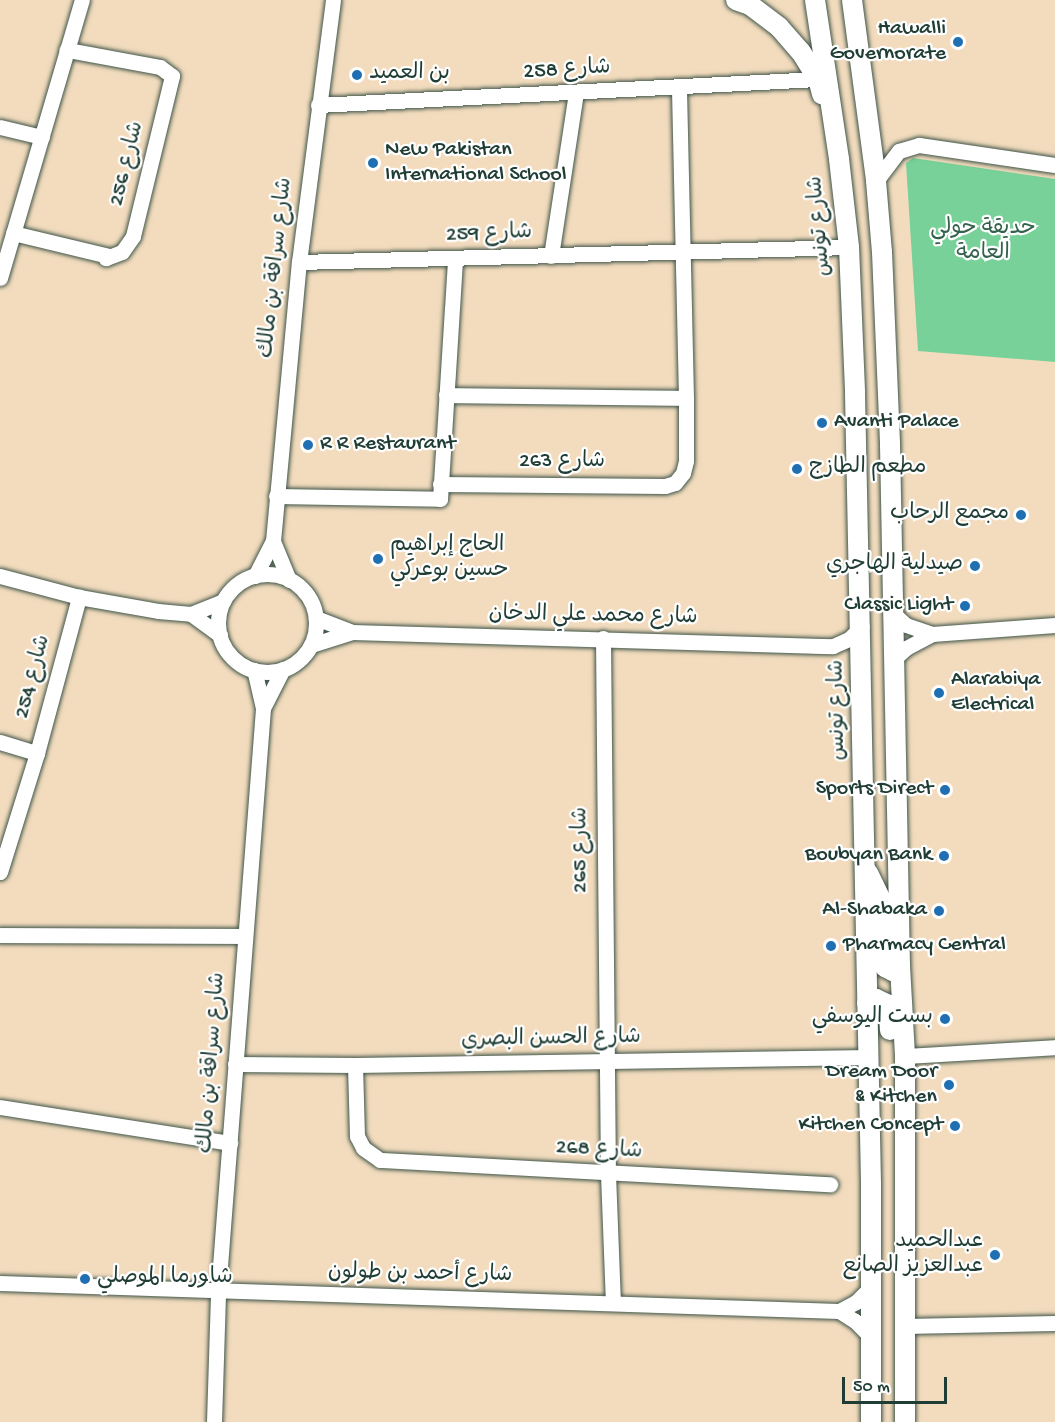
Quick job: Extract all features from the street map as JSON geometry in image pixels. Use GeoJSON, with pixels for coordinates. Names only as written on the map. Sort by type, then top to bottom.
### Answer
{"type":"FeatureCollection","features":[{"type":"Feature","properties":{"kind":"main road"},"geometry":{"type":"LineString","coordinates":[[736,0],[750,5],[779,27],[801,52],[818,79],[839,159]]}},
{"type":"Feature","properties":{"kind":"main road","name":"شارع تونس"},"geometry":{"type":"LineString","coordinates":[[815,0],[839,159],[849,247],[862,626],[871,1422]]}},
{"type":"Feature","properties":{"kind":"main road"},"geometry":{"type":"LineString","coordinates":[[852,0],[876,181],[882,252],[896,616],[900,966],[905,1056],[905,1422]]}},
{"type":"Feature","properties":{"kind":"main road"},"geometry":{"type":"LineString","coordinates":[[865,868],[882,902],[885,968],[893,971],[900,966]]}},
{"type":"Feature","properties":{"kind":"main road"},"geometry":{"type":"LineString","coordinates":[[867,1003],[876,999],[889,1005],[895,1089],[905,1108]]}},
{"type":"Feature","properties":{"kind":"street"},"geometry":{"type":"LineString","coordinates":[[0,278],[82,0]]}},
{"type":"Feature","properties":{"kind":"street","name":"شارع سراقة بن مالك"},"geometry":{"type":"LineString","coordinates":[[255,576],[273,541],[299,262],[333,0]]}},
{"type":"Feature","properties":{"kind":"street","name":"شارع 256"},"geometry":{"type":"LineString","coordinates":[[13,233],[109,256],[106,258],[122,252],[133,236],[172,76],[160,67],[67,50]]}},
{"type":"Feature","properties":{"kind":"street","name":"شارع 258"},"geometry":{"type":"LineString","coordinates":[[318,105],[818,79]]}},
{"type":"Feature","properties":{"kind":"street"},"geometry":{"type":"LineString","coordinates":[[446,395],[686,398],[679,86]]}},
{"type":"Feature","properties":{"kind":"street"},"geometry":{"type":"LineString","coordinates":[[551,256],[576,93]]}},
{"type":"Feature","properties":{"kind":"street"},"geometry":{"type":"LineString","coordinates":[[0,127],[42,137]]}},
{"type":"Feature","properties":{"kind":"street"},"geometry":{"type":"LineString","coordinates":[[876,181],[899,151],[919,146],[1055,165]]}},
{"type":"Feature","properties":{"kind":"street","name":"شارع 259"},"geometry":{"type":"LineString","coordinates":[[299,262],[849,247]]}},
{"type":"Feature","properties":{"kind":"street"},"geometry":{"type":"LineString","coordinates":[[440,491],[455,259]]}},
{"type":"Feature","properties":{"kind":"street","name":"شارع 263"},"geometry":{"type":"LineString","coordinates":[[276,496],[665,486],[681,477],[686,461],[686,398]]}},
{"type":"Feature","properties":{"kind":"street","name":"شارع سراقة بن مالك"},"geometry":{"type":"LineString","coordinates":[[273,541],[289,580]]}},
{"type":"Feature","properties":{"kind":"street"},"geometry":{"type":"LineString","coordinates":[[270,574],[289,580],[304,591],[316,618],[310,645],[299,660],[282,669],[254,670],[230,654],[220,635],[219,619],[224,601],[235,586],[255,576],[270,574]]}},
{"type":"Feature","properties":{"kind":"street"},"geometry":{"type":"LineString","coordinates":[[0,576],[79,597],[191,615],[220,635]]}},
{"type":"Feature","properties":{"kind":"street","name":"شارع 254"},"geometry":{"type":"LineString","coordinates":[[1,864],[37,753],[79,597]]}},
{"type":"Feature","properties":{"kind":"street"},"geometry":{"type":"LineString","coordinates":[[191,615],[224,601]]}},
{"type":"Feature","properties":{"kind":"street"},"geometry":{"type":"LineString","coordinates":[[896,616],[906,625],[932,634]]}},
{"type":"Feature","properties":{"kind":"street","name":"شارع محمد علي الدخان"},"geometry":{"type":"LineString","coordinates":[[316,618],[352,632]]}},
{"type":"Feature","properties":{"kind":"street"},"geometry":{"type":"LineString","coordinates":[[896,658],[912,644],[932,634],[1055,625]]}},
{"type":"Feature","properties":{"kind":"street"},"geometry":{"type":"LineString","coordinates":[[833,646],[849,639],[862,626]]}},
{"type":"Feature","properties":{"kind":"street","name":"شارع محمد علي الدخان"},"geometry":{"type":"LineString","coordinates":[[310,645],[352,632],[603,638],[833,646],[862,661]]}},
{"type":"Feature","properties":{"kind":"street","name":"شارع 265"},"geometry":{"type":"LineString","coordinates":[[603,638],[608,1174],[613,1303]]}},
{"type":"Feature","properties":{"kind":"street","name":"شارع سراقة بن مالك"},"geometry":{"type":"LineString","coordinates":[[262,708],[282,669]]}},
{"type":"Feature","properties":{"kind":"street","name":"شارع سراقة بن مالك"},"geometry":{"type":"LineString","coordinates":[[214,1422],[218,1292],[262,708],[254,670]]}},
{"type":"Feature","properties":{"kind":"street"},"geometry":{"type":"LineString","coordinates":[[0,742],[37,753]]}},
{"type":"Feature","properties":{"kind":"street"},"geometry":{"type":"LineString","coordinates":[[0,935],[244,936]]}},
{"type":"Feature","properties":{"kind":"street"},"geometry":{"type":"LineString","coordinates":[[905,1056],[1055,1047]]}},
{"type":"Feature","properties":{"kind":"street","name":"شارع الحسن البصري"},"geometry":{"type":"LineString","coordinates":[[235,1064],[607,1063],[868,1057]]}},
{"type":"Feature","properties":{"kind":"street","name":"شارع 268"},"geometry":{"type":"LineString","coordinates":[[355,1065],[357,1136],[367,1153],[380,1160],[395,1163],[830,1184]]}},
{"type":"Feature","properties":{"kind":"street"},"geometry":{"type":"LineString","coordinates":[[0,1107],[230,1143]]}},
{"type":"Feature","properties":{"kind":"street","name":"شارع أحمد بن طولون"},"geometry":{"type":"LineString","coordinates":[[0,1283],[839,1311]]}},
{"type":"Feature","properties":{"kind":"street"},"geometry":{"type":"LineString","coordinates":[[839,1311],[856,1302],[869,1289]]}},
{"type":"Feature","properties":{"kind":"street"},"geometry":{"type":"LineString","coordinates":[[839,1311],[855,1321],[869,1335]]}},
{"type":"Feature","properties":{"kind":"street"},"geometry":{"type":"LineString","coordinates":[[904,1326],[1055,1323]]}},
{"type":"Feature","properties":{"kind":"green space","name":"حديقة حولي العامة"},"geometry":{"type":"Polygon","coordinates":[[[913,158],[1055,179],[1055,362],[918,351],[906,163],[913,158]]]}},
{"type":"Feature","properties":{"kind":"place","name":"Hawalli Governorate"},"geometry":{"type":"Point","coordinates":[958,42]}},
{"type":"Feature","properties":{"kind":"place","name":"بن العميد"},"geometry":{"type":"Point","coordinates":[357,75]}},
{"type":"Feature","properties":{"kind":"place","name":"New Pakistan International School"},"geometry":{"type":"Point","coordinates":[373,163]}},
{"type":"Feature","properties":{"kind":"place","name":"Avanti Palace"},"geometry":{"type":"Point","coordinates":[822,423]}},
{"type":"Feature","properties":{"kind":"place","name":"R R Restaurant"},"geometry":{"type":"Point","coordinates":[308,445]}},
{"type":"Feature","properties":{"kind":"place","name":"مطعم الطازج"},"geometry":{"type":"Point","coordinates":[797,469]}},
{"type":"Feature","properties":{"kind":"place","name":"مجمع الرحاب"},"geometry":{"type":"Point","coordinates":[1021,515]}},
{"type":"Feature","properties":{"kind":"place","name":"الحاج إبراهيم حسين بوعركي"},"geometry":{"type":"Point","coordinates":[378,559]}},
{"type":"Feature","properties":{"kind":"place","name":"صيدلية الهاجري"},"geometry":{"type":"Point","coordinates":[975,566]}},
{"type":"Feature","properties":{"kind":"place","name":"Classic Light"},"geometry":{"type":"Point","coordinates":[965,606]}},
{"type":"Feature","properties":{"kind":"place","name":"Alarabiya Electrical"},"geometry":{"type":"Point","coordinates":[939,693]}},
{"type":"Feature","properties":{"kind":"place","name":"Sports Direct"},"geometry":{"type":"Point","coordinates":[945,790]}},
{"type":"Feature","properties":{"kind":"place","name":"Boubyan Bank"},"geometry":{"type":"Point","coordinates":[944,856]}},
{"type":"Feature","properties":{"kind":"place","name":"Al-Shabaka"},"geometry":{"type":"Point","coordinates":[939,911]}},
{"type":"Feature","properties":{"kind":"place","name":"Pharmacy Central"},"geometry":{"type":"Point","coordinates":[831,946]}},
{"type":"Feature","properties":{"kind":"place","name":"بست اليوسفي"},"geometry":{"type":"Point","coordinates":[945,1019]}},
{"type":"Feature","properties":{"kind":"place","name":"Dream Door & Kitchen"},"geometry":{"type":"Point","coordinates":[949,1085]}},
{"type":"Feature","properties":{"kind":"place","name":"Kitchen Concept"},"geometry":{"type":"Point","coordinates":[955,1126]}},
{"type":"Feature","properties":{"kind":"place","name":"عبدالحميد عبدالعزيز الصانع"},"geometry":{"type":"Point","coordinates":[995,1255]}},
{"type":"Feature","properties":{"kind":"place","name":"شاورما الموصلي"},"geometry":{"type":"Point","coordinates":[85,1279]}}]}
